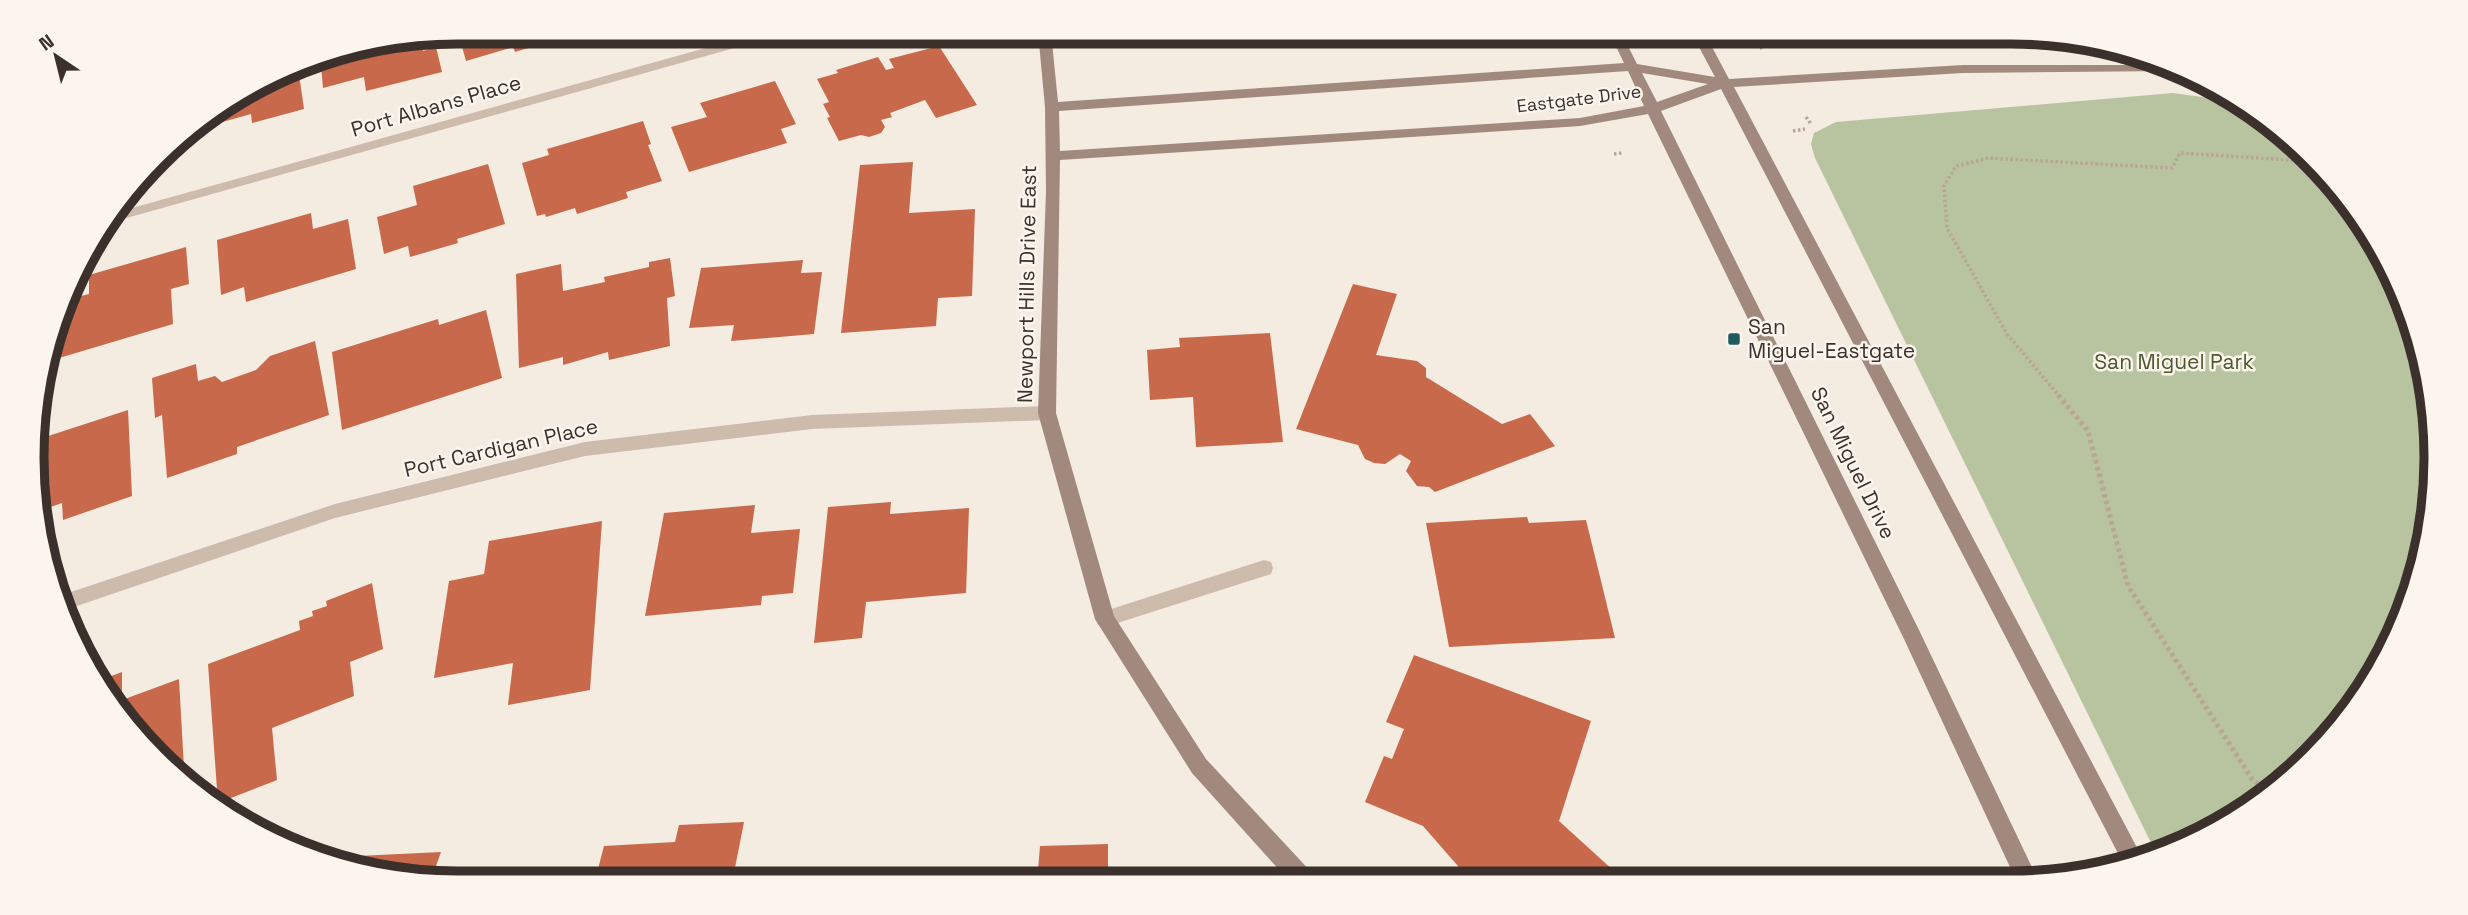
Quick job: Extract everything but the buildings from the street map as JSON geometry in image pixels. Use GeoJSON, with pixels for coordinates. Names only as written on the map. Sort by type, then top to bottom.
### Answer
{"type":"FeatureCollection","features":[{"type":"Feature","properties":{"kind":"main road","name":"Newport Hills Drive East"},"geometry":{"type":"LineString","coordinates":[[1045,44],[1052,107],[1047,413],[1105,619],[1199,766],[1296,871]]}},
{"type":"Feature","properties":{"kind":"main road","name":"San Miguel Drive"},"geometry":{"type":"LineString","coordinates":[[1620,44],[1906,623],[2023,871]]}},
{"type":"Feature","properties":{"kind":"main road"},"geometry":{"type":"LineString","coordinates":[[1704,44],[2129,853]]}},
{"type":"Feature","properties":{"kind":"main road","name":"Eastgate Drive"},"geometry":{"type":"LineString","coordinates":[[1052,107],[1631,67],[1725,83]]}},
{"type":"Feature","properties":{"kind":"main road"},"geometry":{"type":"LineString","coordinates":[[1725,83],[1964,69],[2152,69]]}},
{"type":"Feature","properties":{"kind":"main road","name":"Eastgate Drive"},"geometry":{"type":"LineString","coordinates":[[1052,156],[1580,122],[1652,109],[1725,83]]}},
{"type":"Feature","properties":{"kind":"street","name":"Port Albans Place"},"geometry":{"type":"LineString","coordinates":[[122,216],[733,44]]}},
{"type":"Feature","properties":{"kind":"street","name":"Port Cardigan Place"},"geometry":{"type":"LineString","coordinates":[[70,600],[335,511],[585,449],[812,422],[1047,413]]}},
{"type":"Feature","properties":{"kind":"street"},"geometry":{"type":"LineString","coordinates":[[1105,619],[1264,568]]}},
{"type":"Feature","properties":{"kind":"path"},"geometry":{"type":"LineString","coordinates":[[1759,44],[1764,52]]}},
{"type":"Feature","properties":{"kind":"path"},"geometry":{"type":"LineString","coordinates":[[1806,117],[1811,124]]}},
{"type":"Feature","properties":{"kind":"path"},"geometry":{"type":"LineString","coordinates":[[1793,131],[1805,129]]}},
{"type":"Feature","properties":{"kind":"path"},"geometry":{"type":"LineString","coordinates":[[1614,154],[1622,153]]}},
{"type":"Feature","properties":{"kind":"path"},"geometry":{"type":"LineString","coordinates":[[2261,787],[2252,779],[2128,586],[2088,431],[2007,334],[1947,228],[1944,186],[1956,166],[1988,158],[2172,168],[2180,153],[2298,161]]}},
{"type":"Feature","properties":{"kind":"green space","name":"San Miguel Park"},"geometry":{"type":"Polygon","coordinates":[[[2173,93],[2217,99],[2283,146],[2322,185],[2355,228],[2382,275],[2410,350],[2421,403],[2423,430],[2421,512],[2402,590],[2393,616],[2369,664],[2322,730],[2262,786],[2193,829],[2152,846],[1815,158],[1811,144],[1814,133],[1836,122],[2173,93]]]}},
{"type":"Feature","properties":{"kind":"place","name":"San Miguel-Eastgate"},"geometry":{"type":"Point","coordinates":[1734,339]}}]}
